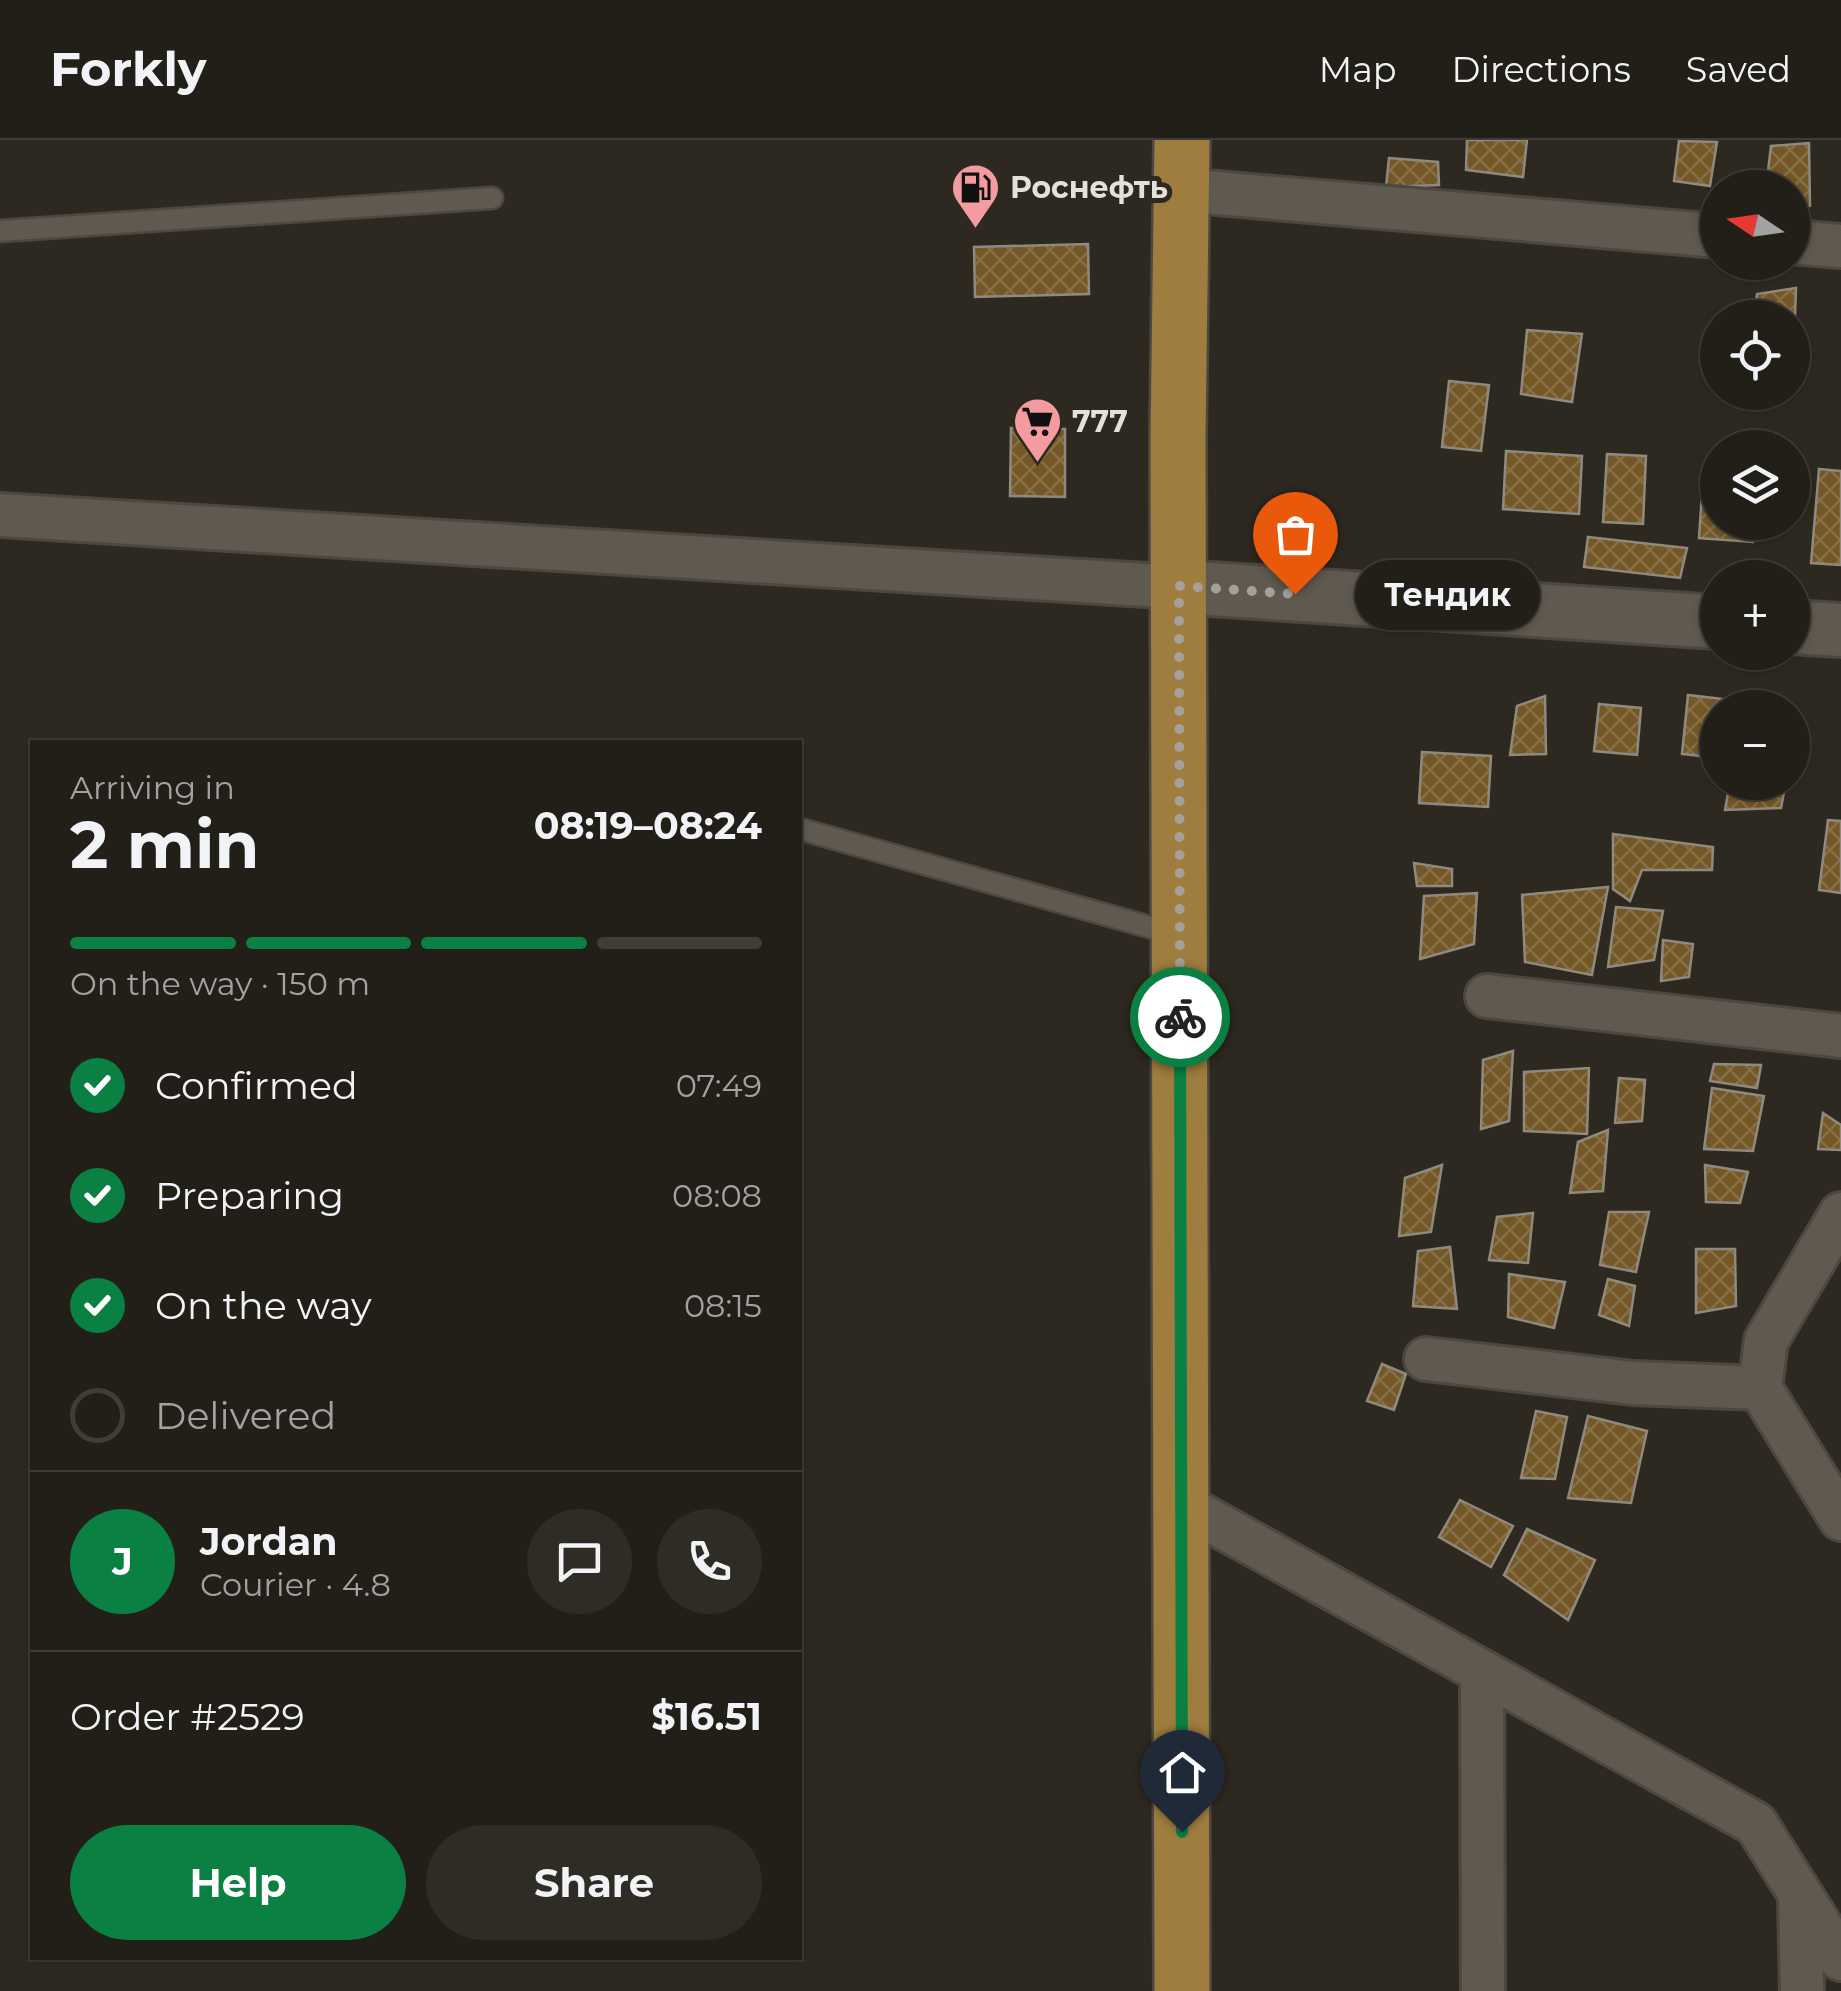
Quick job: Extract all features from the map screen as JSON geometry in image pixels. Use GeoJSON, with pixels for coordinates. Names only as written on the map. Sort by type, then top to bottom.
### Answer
{"type":"FeatureCollection","features":[{"type":"Feature","properties":{"kind":"highway"},"geometry":{"type":"LineString","coordinates":[[1182,165],[1178,437],[1182,1991]]}},
{"type":"Feature","properties":{"kind":"street"},"geometry":{"type":"LineString","coordinates":[[1182,165],[1700,234]]}},
{"type":"Feature","properties":{"kind":"street"},"geometry":{"type":"LineString","coordinates":[[1810,243],[1841,246]]}},
{"type":"Feature","properties":{"kind":"street"},"geometry":{"type":"LineString","coordinates":[[0,515],[1700,621]]}},
{"type":"Feature","properties":{"kind":"street"},"geometry":{"type":"LineString","coordinates":[[1810,628],[1841,630]]}},
{"type":"Feature","properties":{"kind":"street"},"geometry":{"type":"LineString","coordinates":[[1487,996],[1841,1036]]}},
{"type":"Feature","properties":{"kind":"street"},"geometry":{"type":"LineString","coordinates":[[1841,1214],[1766,1341],[1760,1388],[1841,1519]]}},
{"type":"Feature","properties":{"kind":"street"},"geometry":{"type":"LineString","coordinates":[[1426,1359],[1633,1383],[1760,1388]]}},
{"type":"Feature","properties":{"kind":"street"},"geometry":{"type":"LineString","coordinates":[[1181,1504],[1756,1824],[1841,1959]]}},
{"type":"Feature","properties":{"kind":"street"},"geometry":{"type":"LineString","coordinates":[[1482,1674],[1483,1991]]}},
{"type":"Feature","properties":{"kind":"street"},"geometry":{"type":"LineString","coordinates":[[1800,1894],[1802,1991]]}},
{"type":"Feature","properties":{"kind":"lane"},"geometry":{"type":"LineString","coordinates":[[0,231],[492,198]]}},
{"type":"Feature","properties":{"kind":"lane"},"geometry":{"type":"LineString","coordinates":[[802,830],[1180,935]]}},
{"type":"Feature","properties":{"kind":"building"},"geometry":{"type":"Polygon","coordinates":[[[1467,140],[1527,140],[1523,177],[1466,170],[1467,140]]]}},
{"type":"Feature","properties":{"kind":"building"},"geometry":{"type":"Polygon","coordinates":[[[1679,141],[1717,142],[1713,170],[1700,170],[1700,185],[1674,181],[1679,141]]]}},
{"type":"Feature","properties":{"kind":"building"},"geometry":{"type":"Polygon","coordinates":[[[1809,143],[1809,170],[1768,170],[1771,146],[1809,143]]]}},
{"type":"Feature","properties":{"kind":"building"},"geometry":{"type":"Polygon","coordinates":[[[1389,158],[1438,162],[1439,185],[1386,187],[1389,158]]]}},
{"type":"Feature","properties":{"kind":"building"},"geometry":{"type":"Polygon","coordinates":[[[1088,244],[1089,294],[975,297],[974,247],[1088,244]]]}},
{"type":"Feature","properties":{"kind":"building"},"geometry":{"type":"Polygon","coordinates":[[[1796,288],[1796,300],[1756,300],[1757,294],[1796,288]]]}},
{"type":"Feature","properties":{"kind":"building"},"geometry":{"type":"Polygon","coordinates":[[[1527,330],[1582,334],[1572,402],[1521,394],[1527,330]]]}},
{"type":"Feature","properties":{"kind":"building"},"geometry":{"type":"Polygon","coordinates":[[[1449,381],[1489,385],[1481,451],[1442,447],[1449,381]]]}},
{"type":"Feature","properties":{"kind":"building"},"geometry":{"type":"Polygon","coordinates":[[[1011,428],[1065,429],[1065,497],[1010,496],[1011,428]]]}},
{"type":"Feature","properties":{"kind":"building"},"geometry":{"type":"Polygon","coordinates":[[[1506,451],[1582,456],[1579,514],[1503,509],[1506,451]]]}},
{"type":"Feature","properties":{"kind":"building"},"geometry":{"type":"Polygon","coordinates":[[[1607,454],[1646,456],[1643,524],[1603,522],[1607,454]]]}},
{"type":"Feature","properties":{"kind":"building"},"geometry":{"type":"Polygon","coordinates":[[[1819,469],[1841,471],[1841,565],[1811,563],[1819,469]]]}},
{"type":"Feature","properties":{"kind":"building"},"geometry":{"type":"Polygon","coordinates":[[[1588,537],[1687,548],[1680,578],[1584,567],[1588,537]]]}},
{"type":"Feature","properties":{"kind":"building"},"geometry":{"type":"Polygon","coordinates":[[[1688,695],[1700,696],[1700,756],[1682,754],[1688,695]]]}},
{"type":"Feature","properties":{"kind":"building"},"geometry":{"type":"Polygon","coordinates":[[[1545,696],[1546,754],[1510,755],[1517,706],[1545,696]]]}},
{"type":"Feature","properties":{"kind":"building"},"geometry":{"type":"Polygon","coordinates":[[[1599,704],[1641,708],[1637,755],[1594,751],[1599,704]]]}},
{"type":"Feature","properties":{"kind":"building"},"geometry":{"type":"Polygon","coordinates":[[[1422,752],[1491,756],[1488,807],[1419,803],[1422,752]]]}},
{"type":"Feature","properties":{"kind":"building"},"geometry":{"type":"Polygon","coordinates":[[[1727,800],[1783,800],[1781,808],[1725,810],[1727,800]]]}},
{"type":"Feature","properties":{"kind":"building"},"geometry":{"type":"Polygon","coordinates":[[[1828,820],[1841,821],[1841,893],[1819,890],[1828,820]]]}},
{"type":"Feature","properties":{"kind":"building"},"geometry":{"type":"Polygon","coordinates":[[[1613,834],[1713,847],[1712,870],[1642,870],[1630,901],[1613,889],[1613,834]]]}},
{"type":"Feature","properties":{"kind":"building"},"geometry":{"type":"Polygon","coordinates":[[[1414,863],[1452,869],[1452,886],[1417,886],[1414,863]]]}},
{"type":"Feature","properties":{"kind":"building"},"geometry":{"type":"Polygon","coordinates":[[[1608,887],[1592,975],[1525,962],[1522,895],[1608,887]]]}},
{"type":"Feature","properties":{"kind":"building"},"geometry":{"type":"Polygon","coordinates":[[[1477,893],[1474,944],[1420,959],[1424,896],[1477,893]]]}},
{"type":"Feature","properties":{"kind":"building"},"geometry":{"type":"Polygon","coordinates":[[[1616,907],[1663,911],[1654,960],[1608,967],[1616,907]]]}},
{"type":"Feature","properties":{"kind":"building"},"geometry":{"type":"Polygon","coordinates":[[[1663,940],[1693,944],[1689,977],[1661,981],[1663,940]]]}},
{"type":"Feature","properties":{"kind":"building"},"geometry":{"type":"Polygon","coordinates":[[[1513,1051],[1509,1121],[1481,1129],[1483,1060],[1513,1051]]]}},
{"type":"Feature","properties":{"kind":"building"},"geometry":{"type":"Polygon","coordinates":[[[1714,1064],[1761,1065],[1757,1088],[1710,1081],[1714,1064]]]}},
{"type":"Feature","properties":{"kind":"building"},"geometry":{"type":"Polygon","coordinates":[[[1589,1068],[1587,1134],[1524,1131],[1524,1072],[1589,1068]]]}},
{"type":"Feature","properties":{"kind":"building"},"geometry":{"type":"Polygon","coordinates":[[[1619,1078],[1645,1080],[1642,1121],[1615,1123],[1619,1078]]]}},
{"type":"Feature","properties":{"kind":"building"},"geometry":{"type":"Polygon","coordinates":[[[1712,1088],[1764,1096],[1753,1151],[1704,1149],[1712,1088]]]}},
{"type":"Feature","properties":{"kind":"building"},"geometry":{"type":"Polygon","coordinates":[[[1823,1113],[1841,1125],[1841,1150],[1818,1149],[1823,1113]]]}},
{"type":"Feature","properties":{"kind":"building"},"geometry":{"type":"Polygon","coordinates":[[[1608,1130],[1603,1191],[1570,1193],[1578,1142],[1608,1130]]]}},
{"type":"Feature","properties":{"kind":"building"},"geometry":{"type":"Polygon","coordinates":[[[1442,1165],[1431,1232],[1399,1236],[1405,1178],[1442,1165]]]}},
{"type":"Feature","properties":{"kind":"building"},"geometry":{"type":"Polygon","coordinates":[[[1705,1165],[1748,1172],[1740,1203],[1706,1202],[1705,1165]]]}},
{"type":"Feature","properties":{"kind":"building"},"geometry":{"type":"Polygon","coordinates":[[[1609,1212],[1649,1212],[1636,1272],[1600,1265],[1609,1212]]]}},
{"type":"Feature","properties":{"kind":"building"},"geometry":{"type":"Polygon","coordinates":[[[1533,1213],[1528,1263],[1489,1260],[1497,1217],[1533,1213]]]}},
{"type":"Feature","properties":{"kind":"building"},"geometry":{"type":"Polygon","coordinates":[[[1450,1247],[1457,1309],[1413,1306],[1418,1251],[1450,1247]]]}},
{"type":"Feature","properties":{"kind":"building"},"geometry":{"type":"Polygon","coordinates":[[[1696,1249],[1735,1249],[1736,1306],[1696,1313],[1696,1249]]]}},
{"type":"Feature","properties":{"kind":"building"},"geometry":{"type":"Polygon","coordinates":[[[1509,1274],[1565,1282],[1554,1328],[1508,1317],[1509,1274]]]}},
{"type":"Feature","properties":{"kind":"building"},"geometry":{"type":"Polygon","coordinates":[[[1608,1279],[1635,1286],[1629,1326],[1599,1315],[1608,1279]]]}},
{"type":"Feature","properties":{"kind":"building"},"geometry":{"type":"Polygon","coordinates":[[[1382,1364],[1406,1374],[1394,1410],[1367,1401],[1382,1364]]]}},
{"type":"Feature","properties":{"kind":"building"},"geometry":{"type":"Polygon","coordinates":[[[1536,1411],[1567,1417],[1555,1479],[1521,1478],[1536,1411]]]}},
{"type":"Feature","properties":{"kind":"building"},"geometry":{"type":"Polygon","coordinates":[[[1588,1416],[1647,1431],[1631,1503],[1568,1498],[1588,1416]]]}},
{"type":"Feature","properties":{"kind":"building"},"geometry":{"type":"Polygon","coordinates":[[[1460,1500],[1513,1526],[1491,1567],[1439,1537],[1460,1500]]]}},
{"type":"Feature","properties":{"kind":"building"},"geometry":{"type":"Polygon","coordinates":[[[1527,1529],[1595,1560],[1568,1620],[1504,1575],[1527,1529]]]}},
{"type":"Feature","properties":{"kind":"way so far"},"geometry":{"type":"LineString","coordinates":[[1180,1017],[1179,586],[1295,594]]}},
{"type":"Feature","properties":{"kind":"place","name":"Роснефть"},"geometry":{"type":"Point","coordinates":[975,230]}},
{"type":"Feature","properties":{"kind":"place","name":"777"},"geometry":{"type":"Point","coordinates":[1037,464]}},
{"type":"Feature","properties":{"kind":"place","name":"Тендик"},"geometry":{"type":"Point","coordinates":[1295,594]}},
{"type":"Feature","properties":{"kind":"route"},"geometry":{"type":"LineString","coordinates":[[1180,1017],[1182,1832]]}}]}
